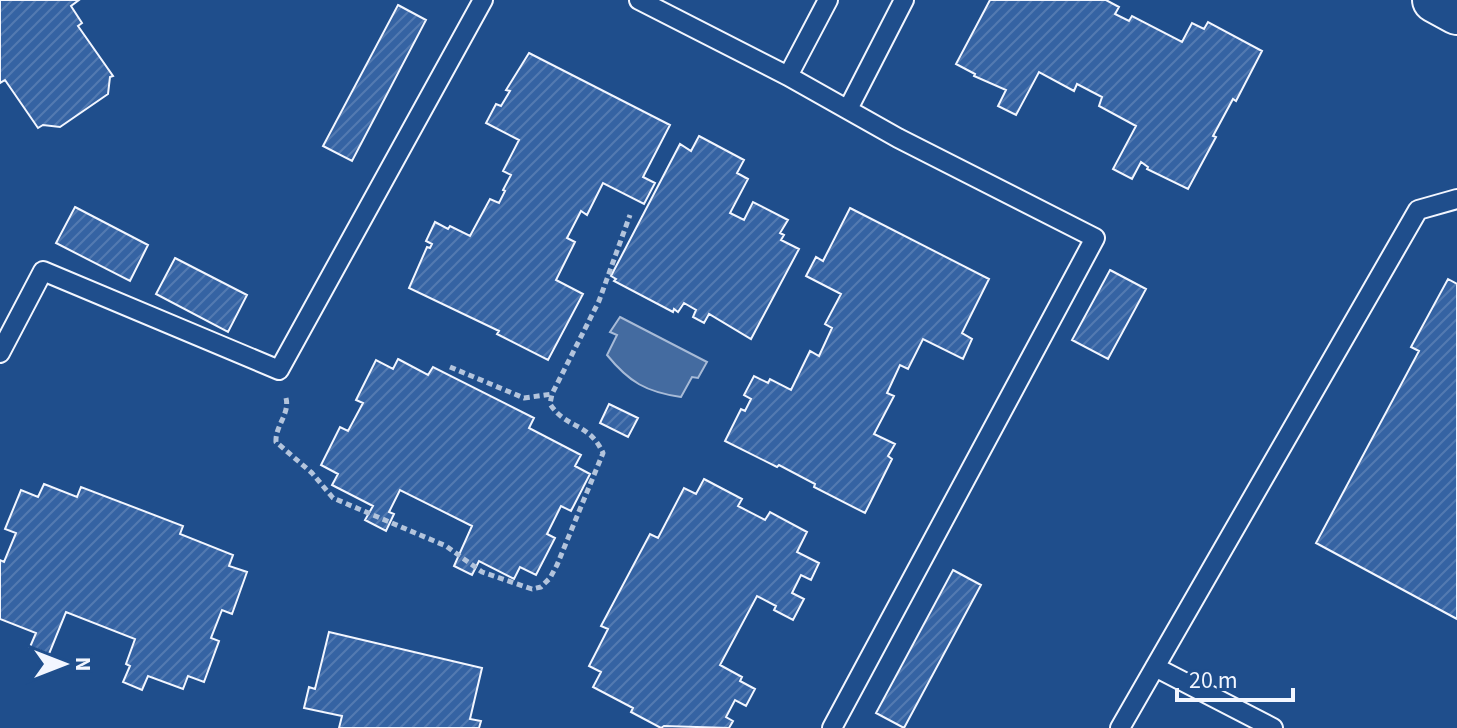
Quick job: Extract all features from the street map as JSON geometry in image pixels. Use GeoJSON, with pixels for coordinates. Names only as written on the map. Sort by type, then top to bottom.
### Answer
{"type":"FeatureCollection","features":[{"type":"Feature","properties":{"kind":"street"},"geometry":{"type":"LineString","coordinates":[[1435,0],[1457,12]]}},
{"type":"Feature","properties":{"kind":"lane"},"geometry":{"type":"LineString","coordinates":[[0,353],[43,271],[279,370],[483,0]]}},
{"type":"Feature","properties":{"kind":"lane"},"geometry":{"type":"LineString","coordinates":[[639,0],[788,76],[898,138],[1095,238],[832,728]]}},
{"type":"Feature","properties":{"kind":"lane"},"geometry":{"type":"LineString","coordinates":[[788,76],[828,0]]}},
{"type":"Feature","properties":{"kind":"lane"},"geometry":{"type":"LineString","coordinates":[[848,109],[904,0]]}},
{"type":"Feature","properties":{"kind":"lane"},"geometry":{"type":"LineString","coordinates":[[1120,728],[1418,210],[1457,199]]}},
{"type":"Feature","properties":{"kind":"lane"},"geometry":{"type":"LineString","coordinates":[[1155,667],[1273,728]]}},
{"type":"Feature","properties":{"kind":"path"},"geometry":{"type":"LineString","coordinates":[[279,370],[288,407],[276,433],[276,442],[312,473],[333,498],[446,546],[482,572],[532,589],[541,587],[550,578],[603,453],[597,439],[589,432],[557,415],[550,404],[552,394],[599,301],[630,215]]}},
{"type":"Feature","properties":{"kind":"path"},"geometry":{"type":"LineString","coordinates":[[450,367],[524,398],[552,394]]}},
{"type":"Feature","properties":{"kind":"water"},"geometry":{"type":"Polygon","coordinates":[[[620,317],[707,362],[698,378],[692,377],[681,397],[639,384],[607,355],[617,335],[610,332],[620,317]]]}},
{"type":"Feature","properties":{"kind":"building"},"geometry":{"type":"Polygon","coordinates":[[[0,0],[79,0],[71,6],[82,23],[78,26],[113,76],[110,77],[108,94],[60,127],[43,125],[38,128],[5,80],[0,83],[0,0]]]}},
{"type":"Feature","properties":{"kind":"building"},"geometry":{"type":"Polygon","coordinates":[[[990,0],[1106,0],[1119,7],[1115,14],[1129,21],[1132,16],[1182,42],[1192,23],[1204,29],[1208,22],[1262,51],[1236,101],[1233,99],[1213,136],[1216,137],[1188,189],[1147,169],[1141,162],[1132,179],[1113,169],[1136,126],[1099,106],[1102,97],[1077,84],[1074,91],[1039,72],[1016,115],[998,106],[1006,90],[956,64],[990,0]]]}},
{"type":"Feature","properties":{"kind":"building"},"geometry":{"type":"Polygon","coordinates":[[[398,5],[426,20],[352,161],[323,146],[398,5]]]}},
{"type":"Feature","properties":{"kind":"building"},"geometry":{"type":"Polygon","coordinates":[[[529,53],[670,125],[643,177],[655,183],[644,204],[603,183],[587,215],[581,211],[567,238],[575,242],[556,280],[583,294],[548,360],[497,334],[499,331],[409,288],[427,247],[430,248],[432,244],[426,241],[435,222],[470,236],[490,199],[499,203],[511,175],[503,171],[519,140],[486,123],[496,104],[501,106],[510,91],[506,90],[529,53]]]}},
{"type":"Feature","properties":{"kind":"building"},"geometry":{"type":"Polygon","coordinates":[[[699,136],[744,160],[737,173],[748,179],[730,213],[744,220],[753,202],[788,220],[780,233],[784,235],[781,240],[799,249],[751,339],[709,314],[704,323],[693,317],[696,310],[684,303],[678,312],[674,309],[673,312],[614,281],[616,279],[611,276],[680,144],[691,151],[699,136]]]}},
{"type":"Feature","properties":{"kind":"building"},"geometry":{"type":"Polygon","coordinates":[[[75,207],[148,245],[130,281],[56,243],[75,207]]]}},
{"type":"Feature","properties":{"kind":"building"},"geometry":{"type":"Polygon","coordinates":[[[850,208],[989,279],[962,333],[972,339],[963,359],[923,339],[908,369],[900,365],[887,393],[894,396],[874,434],[895,444],[888,456],[892,459],[865,513],[779,465],[777,467],[725,441],[741,409],[745,411],[751,399],[744,395],[754,376],[768,383],[770,379],[791,390],[810,351],[819,356],[832,328],[825,324],[841,294],[806,276],[816,257],[823,261],[850,208]]]}},
{"type":"Feature","properties":{"kind":"building"},"geometry":{"type":"Polygon","coordinates":[[[175,258],[247,295],[228,332],[156,294],[175,258]]]}},
{"type":"Feature","properties":{"kind":"building"},"geometry":{"type":"Polygon","coordinates":[[[1110,270],[1146,289],[1108,359],[1072,340],[1110,270]]]}},
{"type":"Feature","properties":{"kind":"building"},"geometry":{"type":"Polygon","coordinates":[[[1448,279],[1457,284],[1457,619],[1316,543],[1419,351],[1411,347],[1448,279]]]}},
{"type":"Feature","properties":{"kind":"building"},"geometry":{"type":"Polygon","coordinates":[[[398,359],[428,375],[433,367],[534,418],[529,428],[581,455],[575,466],[590,474],[571,511],[561,506],[547,534],[555,538],[536,575],[520,567],[514,579],[479,561],[472,575],[454,566],[472,526],[400,490],[389,512],[394,514],[386,531],[365,520],[373,506],[332,485],[338,474],[321,465],[340,427],[348,431],[363,403],[356,400],[376,360],[393,369],[398,359]]]}},
{"type":"Feature","properties":{"kind":"building"},"geometry":{"type":"Polygon","coordinates":[[[609,404],[638,418],[628,437],[600,423],[609,404]]]}},
{"type":"Feature","properties":{"kind":"building"},"geometry":{"type":"Polygon","coordinates":[[[704,479],[742,499],[738,506],[765,520],[770,512],[807,532],[797,552],[819,563],[811,580],[801,575],[792,593],[804,599],[793,620],[757,596],[720,665],[742,677],[740,681],[755,689],[746,706],[735,700],[726,717],[733,721],[729,728],[661,728],[631,712],[633,708],[593,687],[601,672],[589,666],[608,629],[601,626],[650,534],[658,538],[684,488],[696,494],[704,479]]]}},
{"type":"Feature","properties":{"kind":"building"},"geometry":{"type":"Polygon","coordinates":[[[44,484],[77,497],[81,487],[183,526],[180,534],[233,555],[229,566],[247,572],[232,614],[222,610],[211,638],[219,641],[204,682],[188,676],[183,689],[148,676],[142,690],[123,682],[130,666],[126,664],[135,639],[66,612],[49,654],[30,647],[36,633],[0,619],[0,560],[4,562],[16,533],[5,529],[21,490],[38,497],[44,484]]]}},
{"type":"Feature","properties":{"kind":"building"},"geometry":{"type":"Polygon","coordinates":[[[953,570],[981,585],[904,728],[876,713],[953,570]]]}},
{"type":"Feature","properties":{"kind":"building"},"geometry":{"type":"Polygon","coordinates":[[[329,632],[482,668],[470,719],[481,721],[479,728],[339,728],[342,716],[304,708],[309,687],[315,689],[329,632]]]}}]}
